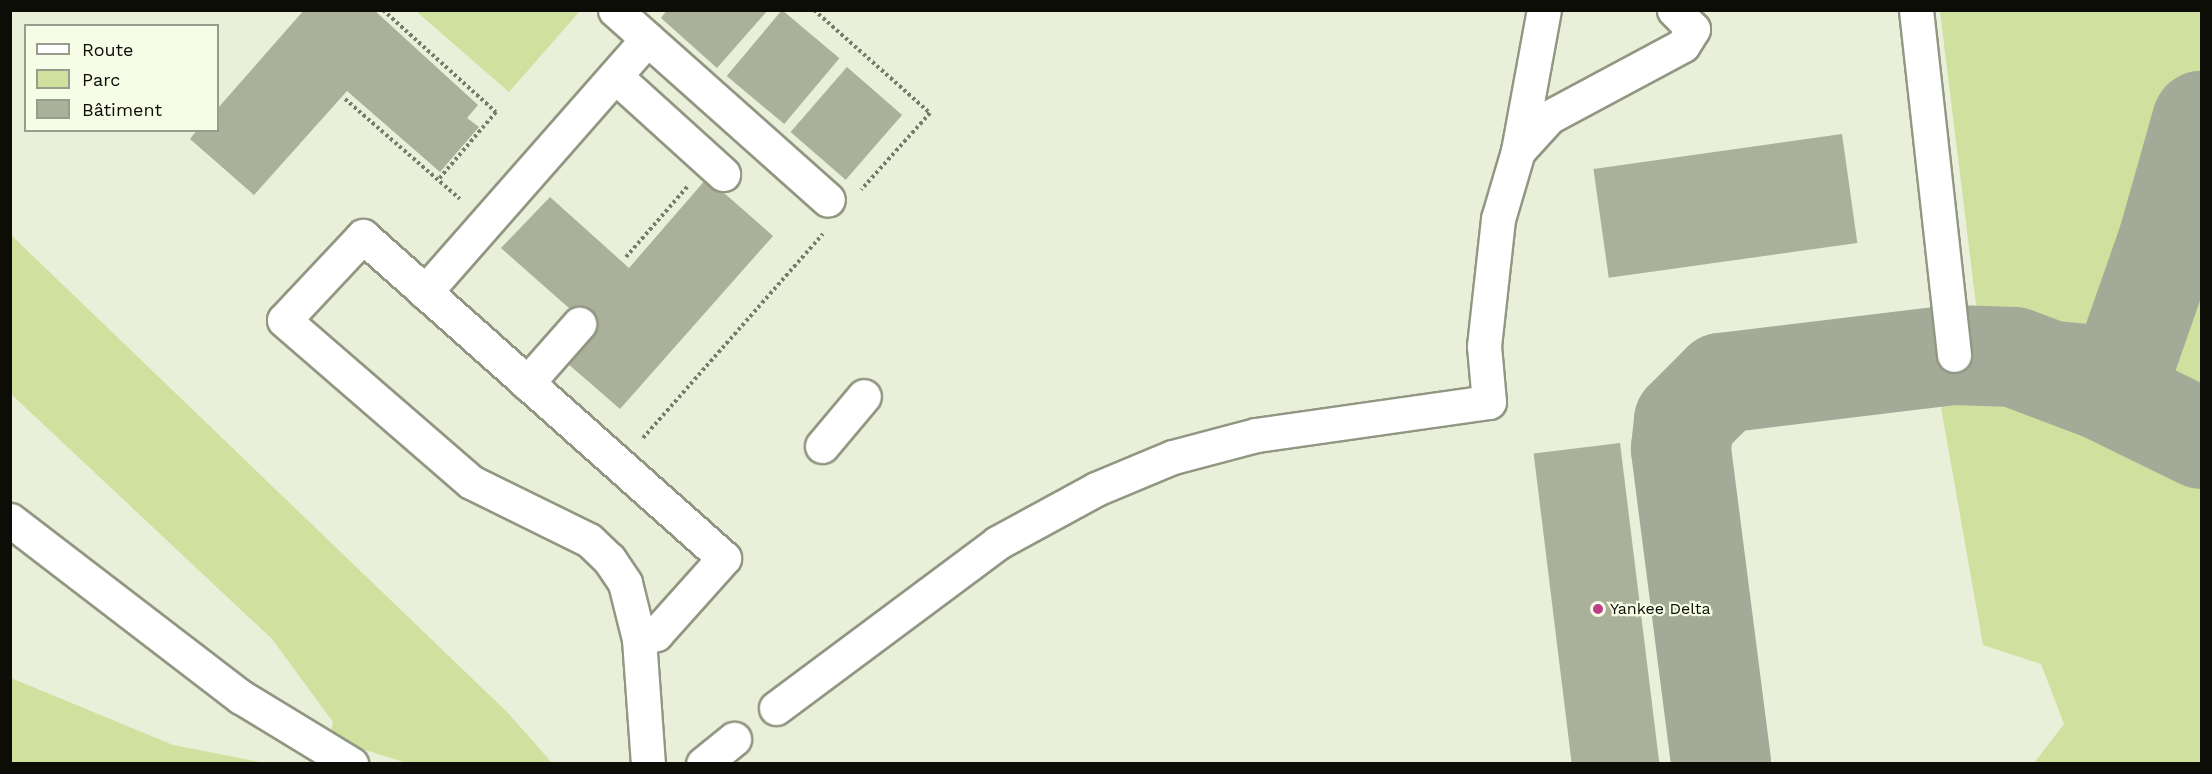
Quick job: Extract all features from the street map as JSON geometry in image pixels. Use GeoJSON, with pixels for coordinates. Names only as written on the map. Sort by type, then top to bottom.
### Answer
{"type":"FeatureCollection","features":[{"type":"Feature","properties":{"kind":"lane"},"geometry":{"type":"LineString","coordinates":[[615,10],[837,209]]}},
{"type":"Feature","properties":{"kind":"lane"},"geometry":{"type":"LineString","coordinates":[[776,708],[996,543],[1096,489],[1173,457],[1256,435],[1489,402],[1484,346],[1498,219],[1518,151],[1544,10]]}},
{"type":"Feature","properties":{"kind":"lane"},"geometry":{"type":"LineString","coordinates":[[1518,151],[1549,117],[1683,45],[1693,29],[1674,10]]}},
{"type":"Feature","properties":{"kind":"lane"},"geometry":{"type":"LineString","coordinates":[[1916,10],[1954,355]]}},
{"type":"Feature","properties":{"kind":"lane"},"geometry":{"type":"LineString","coordinates":[[426,292],[647,39]]}},
{"type":"Feature","properties":{"kind":"lane"},"geometry":{"type":"LineString","coordinates":[[615,76],[716,168]]}},
{"type":"Feature","properties":{"kind":"lane"},"geometry":{"type":"LineString","coordinates":[[639,639],[656,634],[724,558],[363,236],[284,320],[471,482],[589,540],[625,583],[639,639],[648,764]]}},
{"type":"Feature","properties":{"kind":"lane"},"geometry":{"type":"LineString","coordinates":[[527,383],[579,324]]}},
{"type":"Feature","properties":{"kind":"lane"},"geometry":{"type":"LineString","coordinates":[[822,446],[864,396]]}},
{"type":"Feature","properties":{"kind":"lane"},"geometry":{"type":"LineString","coordinates":[[10,520],[242,697],[351,764]]}},
{"type":"Feature","properties":{"kind":"lane"},"geometry":{"type":"LineString","coordinates":[[703,764],[734,739]]}},
{"type":"Feature","properties":{"kind":"path"},"geometry":{"type":"LineString","coordinates":[[383,10],[496,112],[438,180]]}},
{"type":"Feature","properties":{"kind":"path"},"geometry":{"type":"LineString","coordinates":[[619,466],[837,209],[930,113],[814,10]]}},
{"type":"Feature","properties":{"kind":"path"},"geometry":{"type":"LineString","coordinates":[[345,99],[468,206]]}},
{"type":"Feature","properties":{"kind":"path"},"geometry":{"type":"LineString","coordinates":[[626,257],[716,168]]}},
{"type":"Feature","properties":{"kind":"green space"},"geometry":{"type":"Polygon","coordinates":[[[416,11],[580,11],[509,92],[416,11]]]}},
{"type":"Feature","properties":{"kind":"green space"},"geometry":{"type":"Polygon","coordinates":[[[1940,11],[2201,11],[2201,397],[2127,358],[2056,330],[1978,321],[1940,11]]]}},
{"type":"Feature","properties":{"kind":"green space"},"geometry":{"type":"Polygon","coordinates":[[[10,234],[508,713],[552,763],[407,763],[330,739],[333,722],[272,639],[11,394],[10,234]]]}},
{"type":"Feature","properties":{"kind":"green space"},"geometry":{"type":"Polygon","coordinates":[[[2012,393],[2070,412],[2201,471],[2201,763],[2034,763],[2064,724],[2041,664],[1983,645],[1939,396],[2012,393]]]}},
{"type":"Feature","properties":{"kind":"green space"},"geometry":{"type":"Polygon","coordinates":[[[11,678],[173,745],[265,763],[11,763],[11,678]]]}},
{"type":"Feature","properties":{"kind":"building"},"geometry":{"type":"Polygon","coordinates":[[[304,10],[374,10],[478,105],[467,118],[479,127],[440,172],[347,91],[254,195],[190,139],[195,132],[219,132],[219,107],[304,10]]]}},
{"type":"Feature","properties":{"kind":"building"},"geometry":{"type":"Polygon","coordinates":[[[667,10],[768,10],[717,68],[661,18],[667,10]]]}},
{"type":"Feature","properties":{"kind":"building"},"geometry":{"type":"Polygon","coordinates":[[[782,10],[839,58],[784,124],[727,76],[782,10]]]}},
{"type":"Feature","properties":{"kind":"building"},"geometry":{"type":"Polygon","coordinates":[[[847,67],[902,115],[846,180],[791,132],[847,67]]]}},
{"type":"Feature","properties":{"kind":"building"},"geometry":{"type":"Polygon","coordinates":[[[1842,134],[1857,243],[1609,278],[1593,169],[1842,134]]]}},
{"type":"Feature","properties":{"kind":"building"},"geometry":{"type":"Polygon","coordinates":[[[707,178],[773,236],[620,409],[567,363],[595,331],[501,248],[550,197],[629,268],[707,178]]]}},
{"type":"Feature","properties":{"kind":"building","name":"Yankee Delta"},"geometry":{"type":"Polygon","coordinates":[[[1620,443],[1659,764],[1572,764],[1534,454],[1620,443]]]}},
{"type":"Feature","properties":{"kind":"taxiway"},"geometry":{"type":"LineString","coordinates":[[2055,371],[2097,375],[2127,358],[2168,241],[2202,121]]}},
{"type":"Feature","properties":{"kind":"taxiway"},"geometry":{"type":"LineString","coordinates":[[1721,762],[1681,449],[1684,421],[1722,383],[1954,355],[2014,357],[2102,390],[2202,439]]}},
{"type":"Feature","properties":{"kind":"place","name":"Yankee Delta"},"geometry":{"type":"Point","coordinates":[1598,609]}}]}
